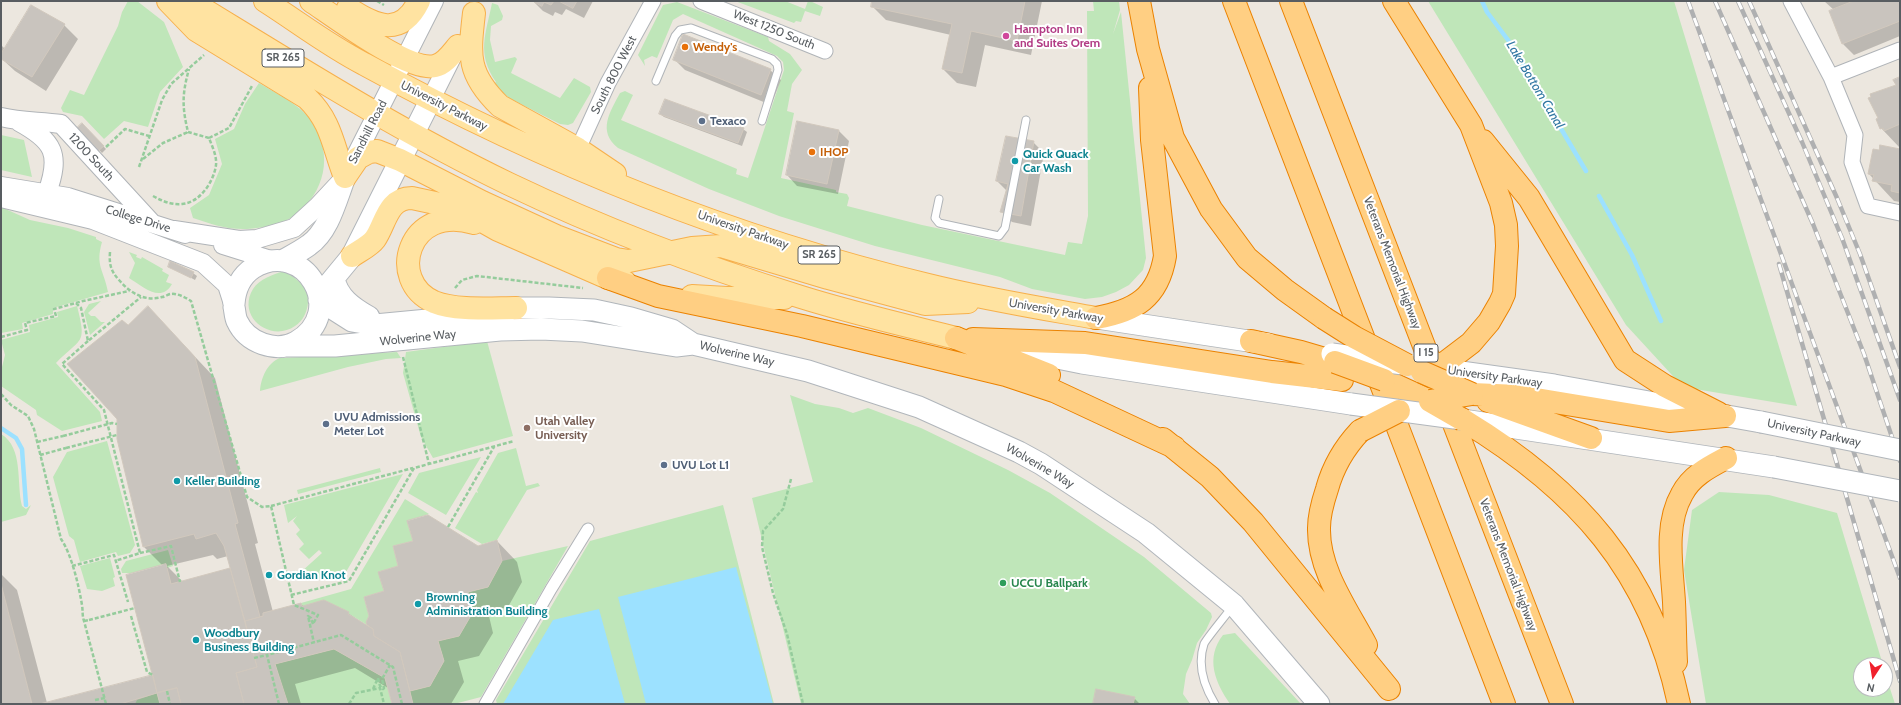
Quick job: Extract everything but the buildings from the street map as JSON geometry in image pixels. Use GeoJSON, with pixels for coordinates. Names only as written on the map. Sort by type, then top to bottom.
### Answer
{"type":"FeatureCollection","features":[{"type":"Feature","properties":{"kind":"highway"},"geometry":{"type":"LineString","coordinates":[[1139,1],[1148,49],[1173,138],[1211,209],[1247,258],[1285,290],[1354,337],[1420,368],[1480,391],[1591,438]]}},
{"type":"Feature","properties":{"kind":"highway"},"geometry":{"type":"LineString","coordinates":[[1234,1],[1504,704]]}},
{"type":"Feature","properties":{"kind":"highway","name":"Veterans Memorial Highway"},"geometry":{"type":"LineString","coordinates":[[1291,1],[1562,704]]}},
{"type":"Feature","properties":{"kind":"highway"},"geometry":{"type":"LineString","coordinates":[[1394,1],[1471,125],[1529,198],[1626,360],[1665,386],[1723,414]]}},
{"type":"Feature","properties":{"kind":"highway"},"geometry":{"type":"LineString","coordinates":[[1096,318],[1117,314],[1131,309],[1144,300],[1162,274],[1165,256],[1152,140],[1148,49]]}},
{"type":"Feature","properties":{"kind":"highway"},"geometry":{"type":"LineString","coordinates":[[1384,380],[1420,368],[1446,362],[1466,347],[1489,322],[1504,294],[1508,246],[1506,225],[1501,203],[1471,125]]}},
{"type":"Feature","properties":{"kind":"highway"},"geometry":{"type":"LineString","coordinates":[[599,284],[802,326],[1019,379],[1067,396],[1174,447]]}},
{"type":"Feature","properties":{"kind":"highway"},"geometry":{"type":"LineString","coordinates":[[956,338],[1081,389],[1130,416],[1174,447],[1210,477],[1254,522],[1394,697]]}},
{"type":"Feature","properties":{"kind":"highway"},"geometry":{"type":"LineString","coordinates":[[956,338],[1086,343],[1272,372],[1336,365]]}},
{"type":"Feature","properties":{"kind":"highway"},"geometry":{"type":"LineString","coordinates":[[1251,341],[1301,352],[1384,380],[1430,401],[1505,447],[1572,503],[1595,527],[1621,561],[1636,585],[1654,622],[1678,699]]}},
{"type":"Feature","properties":{"kind":"highway"},"geometry":{"type":"LineString","coordinates":[[1394,697],[1330,578],[1321,553],[1319,528],[1331,475],[1347,445],[1360,432],[1379,420],[1399,411],[1430,401],[1480,391],[1669,421],[1723,414]]}},
{"type":"Feature","properties":{"kind":"highway"},"geometry":{"type":"LineString","coordinates":[[1678,699],[1670,562],[1674,519],[1678,501],[1688,485],[1707,468],[1726,458]]}},
{"type":"Feature","properties":{"kind":"main road"},"geometry":{"type":"LineString","coordinates":[[168,1],[196,30],[307,98],[316,107],[332,134],[335,154],[345,177]]}},
{"type":"Feature","properties":{"kind":"main road","name":"SR 265"},"geometry":{"type":"LineString","coordinates":[[190,1],[377,114],[511,185],[605,227],[670,253],[803,298],[956,338],[1082,363],[1351,404],[1726,458],[1900,491]]}},
{"type":"Feature","properties":{"kind":"main road","name":"University Parkway"},"geometry":{"type":"LineString","coordinates":[[265,1],[362,64],[530,148],[589,174],[717,222],[821,256],[927,285],[995,300],[1096,318],[1251,341]]}},
{"type":"Feature","properties":{"kind":"main road"},"geometry":{"type":"LineString","coordinates":[[311,1],[362,35],[418,65],[436,66],[443,62],[458,46]]}},
{"type":"Feature","properties":{"kind":"main road"},"geometry":{"type":"LineString","coordinates":[[337,1],[367,20],[382,26],[395,25],[407,19],[419,1]]}},
{"type":"Feature","properties":{"kind":"main road"},"geometry":{"type":"LineString","coordinates":[[475,7],[470,57],[476,75],[489,95],[500,106],[578,149],[647,196]]}},
{"type":"Feature","properties":{"kind":"main road"},"geometry":{"type":"LineString","coordinates":[[319,298],[352,256],[431,99]]}},
{"type":"Feature","properties":{"kind":"main road"},"geometry":{"type":"LineString","coordinates":[[278,261],[295,265],[306,272],[315,283],[319,298],[319,315],[310,332],[294,343],[274,347],[259,343],[246,334],[238,322],[234,305],[235,294],[240,281],[249,271],[260,264],[278,261],[309,245],[316,239],[328,220],[345,177],[358,158],[369,152],[377,151],[400,160],[482,202],[601,255],[629,261],[707,246],[721,246],[734,248],[835,280],[925,304],[995,300]]}},
{"type":"Feature","properties":{"kind":"main road"},"geometry":{"type":"LineString","coordinates":[[352,256],[374,240],[390,208],[406,198],[449,206],[468,213],[599,284],[698,297],[803,298]]}},
{"type":"Feature","properties":{"kind":"main road"},"geometry":{"type":"LineString","coordinates":[[498,230],[464,220],[455,219],[425,226],[411,245],[410,269],[416,287],[435,302],[459,307],[516,308]]}},
{"type":"Feature","properties":{"kind":"main road"},"geometry":{"type":"LineString","coordinates":[[334,278],[339,294],[348,303],[359,311],[385,325]]}},
{"type":"Feature","properties":{"kind":"main road","name":"Wolverine Way"},"geometry":{"type":"LineString","coordinates":[[319,298],[352,321],[375,326],[516,308],[594,310],[631,318],[672,330],[693,344]]}},
{"type":"Feature","properties":{"kind":"main road","name":"Wolverine Way"},"geometry":{"type":"LineString","coordinates":[[285,346],[335,346],[500,330],[542,329],[582,331],[676,346],[693,344],[808,371],[919,407],[1019,452],[1077,487],[1146,533],[1234,605],[1319,704]]}},
{"type":"Feature","properties":{"kind":"main road"},"geometry":{"type":"LineString","coordinates":[[1336,365],[1420,368]]}},
{"type":"Feature","properties":{"kind":"main road","name":"University Parkway"},"geometry":{"type":"LineString","coordinates":[[1723,414],[1900,450]]}},
{"type":"Feature","properties":{"kind":"street","name":"Sandhill Road"},"geometry":{"type":"LineString","coordinates":[[174,230],[239,240],[257,239],[294,228],[318,206],[345,177],[434,1]]}},
{"type":"Feature","properties":{"kind":"street","name":"South 800 West"},"geometry":{"type":"LineString","coordinates":[[578,149],[608,83],[652,1]]}},
{"type":"Feature","properties":{"kind":"street","name":"West 1250 South"},"geometry":{"type":"LineString","coordinates":[[701,1],[824,51]]}},
{"type":"Feature","properties":{"kind":"street"},"geometry":{"type":"LineString","coordinates":[[1790,1],[1831,77],[1855,135],[1852,162],[1868,206],[1900,213]]}},
{"type":"Feature","properties":{"kind":"street"},"geometry":{"type":"LineString","coordinates":[[431,99],[458,46],[475,7]]}},
{"type":"Feature","properties":{"kind":"street"},"geometry":{"type":"LineString","coordinates":[[1831,77],[1900,50]]}},
{"type":"Feature","properties":{"kind":"street","name":"1200 South"},"geometry":{"type":"LineString","coordinates":[[9,119],[40,133],[52,150],[54,168],[47,193]]}},
{"type":"Feature","properties":{"kind":"street","name":"1200 South"},"geometry":{"type":"LineString","coordinates":[[9,119],[43,121],[61,124],[152,223]]}},
{"type":"Feature","properties":{"kind":"street","name":"College Drive"},"geometry":{"type":"LineString","coordinates":[[1,186],[68,197],[278,261]]}},
{"type":"Feature","properties":{"kind":"street","name":"College Drive"},"geometry":{"type":"LineString","coordinates":[[1,198],[93,220],[203,263],[226,285],[234,305]]}},
{"type":"Feature","properties":{"kind":"street"},"geometry":{"type":"LineString","coordinates":[[485,704],[551,589],[588,529]]}},
{"type":"Feature","properties":{"kind":"lane"},"geometry":{"type":"LineString","coordinates":[[656,81],[675,36],[680,30],[691,28],[772,59],[777,64],[778,70],[762,121]]}},
{"type":"Feature","properties":{"kind":"lane"},"geometry":{"type":"LineString","coordinates":[[939,199],[936,218],[939,223],[999,236],[1005,228],[1026,120]]}},
{"type":"Feature","properties":{"kind":"lane"},"geometry":{"type":"LineString","coordinates":[[1215,704],[1206,690],[1201,667],[1204,643],[1234,605]]}},
{"type":"Feature","properties":{"kind":"path"},"geometry":{"type":"LineString","coordinates":[[139,167],[162,100],[171,84],[208,51]]}},
{"type":"Feature","properties":{"kind":"path"},"geometry":{"type":"LineString","coordinates":[[188,132],[183,108],[184,87],[189,69]]}},
{"type":"Feature","properties":{"kind":"path"},"geometry":{"type":"LineString","coordinates":[[142,160],[163,143],[188,132],[209,138],[229,128],[254,83]]}},
{"type":"Feature","properties":{"kind":"path"},"geometry":{"type":"LineString","coordinates":[[106,147],[125,129],[149,136]]}},
{"type":"Feature","properties":{"kind":"path"},"geometry":{"type":"LineString","coordinates":[[153,196],[166,203],[183,204],[196,199],[208,186],[216,164],[209,138]]}},
{"type":"Feature","properties":{"kind":"path"},"geometry":{"type":"LineString","coordinates":[[110,252],[109,263],[112,272],[129,292],[141,297],[152,299],[171,294],[182,296],[191,301],[247,497],[262,508],[514,441]]}},
{"type":"Feature","properties":{"kind":"path"},"geometry":{"type":"LineString","coordinates":[[452,292],[462,280],[477,276],[599,284]]}},
{"type":"Feature","properties":{"kind":"path"},"geometry":{"type":"LineString","coordinates":[[1,337],[27,330],[26,323],[56,316],[54,309],[129,292]]}},
{"type":"Feature","properties":{"kind":"path"},"geometry":{"type":"LineString","coordinates":[[140,553],[104,410],[62,364],[141,297]]}},
{"type":"Feature","properties":{"kind":"path"},"geometry":{"type":"LineString","coordinates":[[76,303],[81,308],[88,341]]}},
{"type":"Feature","properties":{"kind":"path"},"geometry":{"type":"LineString","coordinates":[[402,353],[429,464]]}},
{"type":"Feature","properties":{"kind":"path"},"geometry":{"type":"LineString","coordinates":[[1,394],[11,405],[28,416],[37,442],[61,539],[66,546],[72,566],[84,621],[106,704]]}},
{"type":"Feature","properties":{"kind":"path"},"geometry":{"type":"LineString","coordinates":[[37,442],[112,423],[117,424]]}},
{"type":"Feature","properties":{"kind":"path"},"geometry":{"type":"LineString","coordinates":[[40,455],[117,435]]}},
{"type":"Feature","properties":{"kind":"path"},"geometry":{"type":"LineString","coordinates":[[448,527],[494,447]]}},
{"type":"Feature","properties":{"kind":"path"},"geometry":{"type":"LineString","coordinates":[[291,595],[349,581],[414,468]]}},
{"type":"Feature","properties":{"kind":"path"},"geometry":{"type":"LineString","coordinates":[[791,479],[783,509],[763,531],[762,547],[773,593],[787,634],[803,704]]}},
{"type":"Feature","properties":{"kind":"path"},"geometry":{"type":"LineString","coordinates":[[271,506],[294,605],[318,616],[313,624],[310,616],[307,618],[314,643]]}},
{"type":"Feature","properties":{"kind":"path"},"geometry":{"type":"LineString","coordinates":[[115,561],[170,546],[180,582]]}},
{"type":"Feature","properties":{"kind":"path"},"geometry":{"type":"LineString","coordinates":[[72,566],[114,555],[128,602]]}},
{"type":"Feature","properties":{"kind":"path"},"geometry":{"type":"LineString","coordinates":[[84,621],[135,608]]}},
{"type":"Feature","properties":{"kind":"path"},"geometry":{"type":"LineString","coordinates":[[131,616],[147,672],[153,675]]}},
{"type":"Feature","properties":{"kind":"path"},"geometry":{"type":"LineString","coordinates":[[254,658],[341,635],[392,667],[402,704]]}},
{"type":"Feature","properties":{"kind":"path"},"geometry":{"type":"LineString","coordinates":[[266,655],[279,704]]}},
{"type":"Feature","properties":{"kind":"path"},"geometry":{"type":"LineString","coordinates":[[372,689],[378,678],[381,688],[384,688],[382,679],[390,665]]}},
{"type":"Feature","properties":{"kind":"path"},"geometry":{"type":"LineString","coordinates":[[350,704],[356,693],[380,688],[384,704]]}},
{"type":"Feature","properties":{"kind":"path"},"geometry":{"type":"LineString","coordinates":[[167,691],[170,704]]}},
{"type":"Feature","properties":{"kind":"path"},"geometry":{"type":"LineString","coordinates":[[95,700],[105,698]]}},
{"type":"Feature","properties":{"kind":"green space"},"geometry":{"type":"Polygon","coordinates":[[[128,1],[137,1],[164,22],[183,67],[160,92],[148,127],[124,121],[104,139],[82,116],[63,112],[61,108],[70,90],[84,95],[118,26],[122,12],[128,1]]]}},
{"type":"Feature","properties":{"kind":"green space"},"geometry":{"type":"Polygon","coordinates":[[[735,1],[785,1],[805,9],[808,1],[810,1],[823,7],[820,16],[805,11],[801,22],[796,21],[794,23],[735,1]]]}},
{"type":"Feature","properties":{"kind":"green space"},"geometry":{"type":"Polygon","coordinates":[[[1093,1],[1119,1],[1120,10],[1113,34],[1121,12],[1146,258],[1143,270],[1129,285],[1102,297],[1085,299],[1032,289],[1000,277],[875,246],[779,216],[709,189],[618,148],[608,135],[607,121],[609,114],[620,93],[625,91],[633,95],[621,120],[737,169],[736,174],[748,178],[784,70],[783,62],[777,56],[683,14],[673,20],[657,58],[652,56],[644,60],[645,66],[638,55],[663,5],[677,2],[768,37],[769,41],[790,54],[802,70],[792,84],[787,111],[794,113],[781,178],[836,190],[836,192],[847,194],[849,198],[847,206],[922,225],[1065,255],[1068,242],[1082,244],[1088,216],[1087,11],[1094,11],[1093,1]]]}},
{"type":"Feature","properties":{"kind":"green space"},"geometry":{"type":"Polygon","coordinates":[[[1428,1],[1674,1],[1797,406],[1683,387],[1626,325],[1428,1]]]}},
{"type":"Feature","properties":{"kind":"green space"},"geometry":{"type":"Polygon","coordinates":[[[492,3],[498,5],[503,16],[502,20],[491,26],[490,40],[495,62],[515,57],[517,59],[511,73],[560,98],[574,78],[590,87],[591,92],[573,123],[568,125],[560,124],[509,98],[493,84],[496,82],[486,62],[484,52],[485,34],[492,3]]]}},
{"type":"Feature","properties":{"kind":"green space"},"geometry":{"type":"Polygon","coordinates":[[[259,83],[281,95],[295,105],[312,122],[323,147],[323,173],[319,185],[305,207],[289,219],[271,226],[233,229],[193,218],[190,208],[209,195],[222,164],[215,139],[234,129],[245,104],[259,83]]]}},
{"type":"Feature","properties":{"kind":"green space"},"geometry":{"type":"Polygon","coordinates":[[[1,135],[24,140],[32,177],[1,170],[1,135]]]}},
{"type":"Feature","properties":{"kind":"green space"},"geometry":{"type":"Polygon","coordinates":[[[1,207],[30,220],[68,228],[96,237],[96,239],[102,242],[99,257],[108,292],[53,308],[53,314],[22,323],[23,329],[1,333],[1,207]]]}},
{"type":"Feature","properties":{"kind":"green space"},"geometry":{"type":"Polygon","coordinates":[[[129,252],[137,255],[136,257],[141,259],[142,257],[163,269],[162,271],[169,275],[166,282],[172,284],[168,290],[162,293],[151,292],[129,278],[135,263],[129,252]]]}},
{"type":"Feature","properties":{"kind":"green space"},"geometry":{"type":"Polygon","coordinates":[[[284,271],[298,280],[304,288],[308,297],[308,303],[307,310],[298,324],[286,330],[276,331],[267,329],[252,317],[249,309],[249,299],[253,289],[259,282],[271,275],[284,271]]]}},
{"type":"Feature","properties":{"kind":"green space"},"geometry":{"type":"Polygon","coordinates":[[[101,301],[88,313],[91,316],[95,316],[101,322],[105,322],[90,335],[84,312],[89,304],[101,301]]]}},
{"type":"Feature","properties":{"kind":"green space"},"geometry":{"type":"Polygon","coordinates":[[[77,306],[82,334],[77,344],[56,363],[100,412],[102,421],[62,431],[37,415],[36,410],[1,386],[1,371],[5,355],[1,340],[30,332],[29,325],[58,317],[57,312],[77,306]]]}},
{"type":"Feature","properties":{"kind":"green space"},"geometry":{"type":"Polygon","coordinates":[[[487,341],[513,436],[433,458],[421,437],[403,373],[406,352],[487,341]]]}},
{"type":"Feature","properties":{"kind":"green space"},"geometry":{"type":"Polygon","coordinates":[[[397,352],[401,358],[386,359],[348,367],[260,391],[262,381],[268,367],[275,360],[280,358],[397,352]]]}},
{"type":"Feature","properties":{"kind":"green space","name":"UCCU Ballpark"},"geometry":{"type":"Polygon","coordinates":[[[790,395],[815,404],[839,408],[853,413],[868,408],[921,428],[1008,470],[1050,493],[1144,557],[1211,613],[1212,617],[1206,630],[1197,643],[1186,674],[1183,694],[1190,704],[801,704],[752,498],[813,482],[790,395]]]}},
{"type":"Feature","properties":{"kind":"green space"},"geometry":{"type":"Polygon","coordinates":[[[1,434],[8,440],[16,457],[22,506],[26,509],[31,505],[26,515],[1,522],[1,434]]]}},
{"type":"Feature","properties":{"kind":"green space"},"geometry":{"type":"Polygon","coordinates":[[[107,441],[135,545],[130,553],[118,556],[116,552],[80,562],[74,540],[69,536],[53,477],[67,452],[107,441]]]}},
{"type":"Feature","properties":{"kind":"green space"},"geometry":{"type":"Polygon","coordinates":[[[516,448],[526,486],[538,483],[540,486],[527,490],[497,540],[482,544],[455,528],[476,492],[478,493],[477,490],[498,453],[516,448]]]}},
{"type":"Feature","properties":{"kind":"green space"},"geometry":{"type":"Polygon","coordinates":[[[481,457],[446,515],[408,493],[419,473],[481,457]]]}},
{"type":"Feature","properties":{"kind":"green space"},"geometry":{"type":"Polygon","coordinates":[[[380,468],[381,472],[298,494],[297,490],[380,468]]]}},
{"type":"Feature","properties":{"kind":"green space"},"geometry":{"type":"Polygon","coordinates":[[[403,474],[346,572],[315,580],[301,572],[322,553],[319,550],[309,559],[299,549],[304,544],[296,534],[300,530],[293,521],[297,516],[288,523],[284,505],[403,474]]]}},
{"type":"Feature","properties":{"kind":"green space"},"geometry":{"type":"Polygon","coordinates":[[[1719,492],[1769,495],[1837,513],[1881,657],[1853,657],[1853,697],[1893,697],[1895,704],[1706,704],[1684,570],[1692,510],[1719,492]]]}},
{"type":"Feature","properties":{"kind":"green space"},"geometry":{"type":"Polygon","coordinates":[[[405,499],[429,514],[407,521],[413,541],[393,546],[398,566],[379,572],[384,591],[364,597],[369,616],[366,622],[367,625],[340,608],[302,606],[301,603],[351,589],[405,499]]]}},
{"type":"Feature","properties":{"kind":"green space"},"geometry":{"type":"Polygon","coordinates":[[[723,505],[774,704],[497,704],[496,700],[590,541],[723,505]]]}},
{"type":"Feature","properties":{"kind":"green space"},"geometry":{"type":"Polygon","coordinates":[[[568,546],[481,697],[454,704],[413,704],[410,691],[430,686],[444,661],[438,641],[459,636],[473,612],[468,592],[488,587],[502,561],[568,546]]]}},
{"type":"Feature","properties":{"kind":"green space"},"geometry":{"type":"Polygon","coordinates":[[[168,550],[173,566],[167,568],[166,564],[132,573],[122,573],[121,569],[126,561],[168,550]]]}},
{"type":"Feature","properties":{"kind":"green space"},"geometry":{"type":"Polygon","coordinates":[[[110,558],[115,577],[113,578],[115,586],[102,591],[87,589],[80,566],[110,558]]]}},
{"type":"Feature","properties":{"kind":"green space"},"geometry":{"type":"Polygon","coordinates":[[[1235,633],[1301,704],[1230,704],[1216,679],[1213,661],[1214,652],[1223,635],[1235,633]]]}},
{"type":"Feature","properties":{"kind":"green space"},"geometry":{"type":"Polygon","coordinates":[[[334,649],[385,678],[392,704],[286,703],[275,664],[334,649]]]}},
{"type":"Feature","properties":{"kind":"green space"},"geometry":{"type":"Polygon","coordinates":[[[157,693],[160,704],[135,704],[137,700],[157,693]]]}},
{"type":"Feature","properties":{"kind":"water"},"geometry":{"type":"Polygon","coordinates":[[[736,567],[773,704],[646,704],[618,597],[736,567]]]}},
{"type":"Feature","properties":{"kind":"water"},"geometry":{"type":"Polygon","coordinates":[[[599,609],[625,704],[503,704],[553,620],[599,609]]]}},
{"type":"Feature","properties":{"kind":"waterway","name":"Lake Bottom Canal"},"geometry":{"type":"LineString","coordinates":[[1482,1],[1487,12],[1511,44],[1586,171]]}},
{"type":"Feature","properties":{"kind":"waterway","name":"Lake Bottom Canal"},"geometry":{"type":"LineString","coordinates":[[1599,196],[1632,255],[1661,321]]}},
{"type":"Feature","properties":{"kind":"waterway"},"geometry":{"type":"LineString","coordinates":[[1,428],[16,438],[22,449],[26,505]]}},
{"type":"Feature","properties":{"kind":"railway"},"geometry":{"type":"LineString","coordinates":[[1688,1],[1900,578]]}},
{"type":"Feature","properties":{"kind":"railway"},"geometry":{"type":"LineString","coordinates":[[1715,1],[1813,224],[1864,354],[1900,461]]}},
{"type":"Feature","properties":{"kind":"railway"},"geometry":{"type":"LineString","coordinates":[[1738,1],[1802,142],[1842,238],[1900,400]]}},
{"type":"Feature","properties":{"kind":"railway"},"geometry":{"type":"LineString","coordinates":[[1749,1],[1837,198],[1860,254],[1900,367]]}},
{"type":"Feature","properties":{"kind":"railway"},"geometry":{"type":"LineString","coordinates":[[1779,264],[1900,681]]}},
{"type":"Feature","properties":{"kind":"place","name":"Hampton Inn and Suites Orem"},"geometry":{"type":"Point","coordinates":[1006,36]}},
{"type":"Feature","properties":{"kind":"place","name":"Wendy's"},"geometry":{"type":"Point","coordinates":[685,47]}},
{"type":"Feature","properties":{"kind":"place","name":"Texaco"},"geometry":{"type":"Point","coordinates":[702,121]}},
{"type":"Feature","properties":{"kind":"place","name":"IHOP"},"geometry":{"type":"Point","coordinates":[812,152]}},
{"type":"Feature","properties":{"kind":"place","name":"Quick Quack Car Wash"},"geometry":{"type":"Point","coordinates":[1015,161]}},
{"type":"Feature","properties":{"kind":"place","name":"UVU Admissions Meter Lot"},"geometry":{"type":"Point","coordinates":[326,424]}},
{"type":"Feature","properties":{"kind":"place","name":"Utah Valley University"},"geometry":{"type":"Point","coordinates":[527,428]}},
{"type":"Feature","properties":{"kind":"place","name":"UVU Lot L1"},"geometry":{"type":"Point","coordinates":[664,465]}},
{"type":"Feature","properties":{"kind":"place","name":"Keller Building"},"geometry":{"type":"Point","coordinates":[177,481]}},
{"type":"Feature","properties":{"kind":"place","name":"Gordian Knot"},"geometry":{"type":"Point","coordinates":[269,575]}},
{"type":"Feature","properties":{"kind":"place","name":"UCCU Ballpark"},"geometry":{"type":"Point","coordinates":[1003,583]}},
{"type":"Feature","properties":{"kind":"place","name":"Browning Administration Building"},"geometry":{"type":"Point","coordinates":[418,604]}},
{"type":"Feature","properties":{"kind":"place","name":"Woodbury Business Building"},"geometry":{"type":"Point","coordinates":[196,640]}}]}
